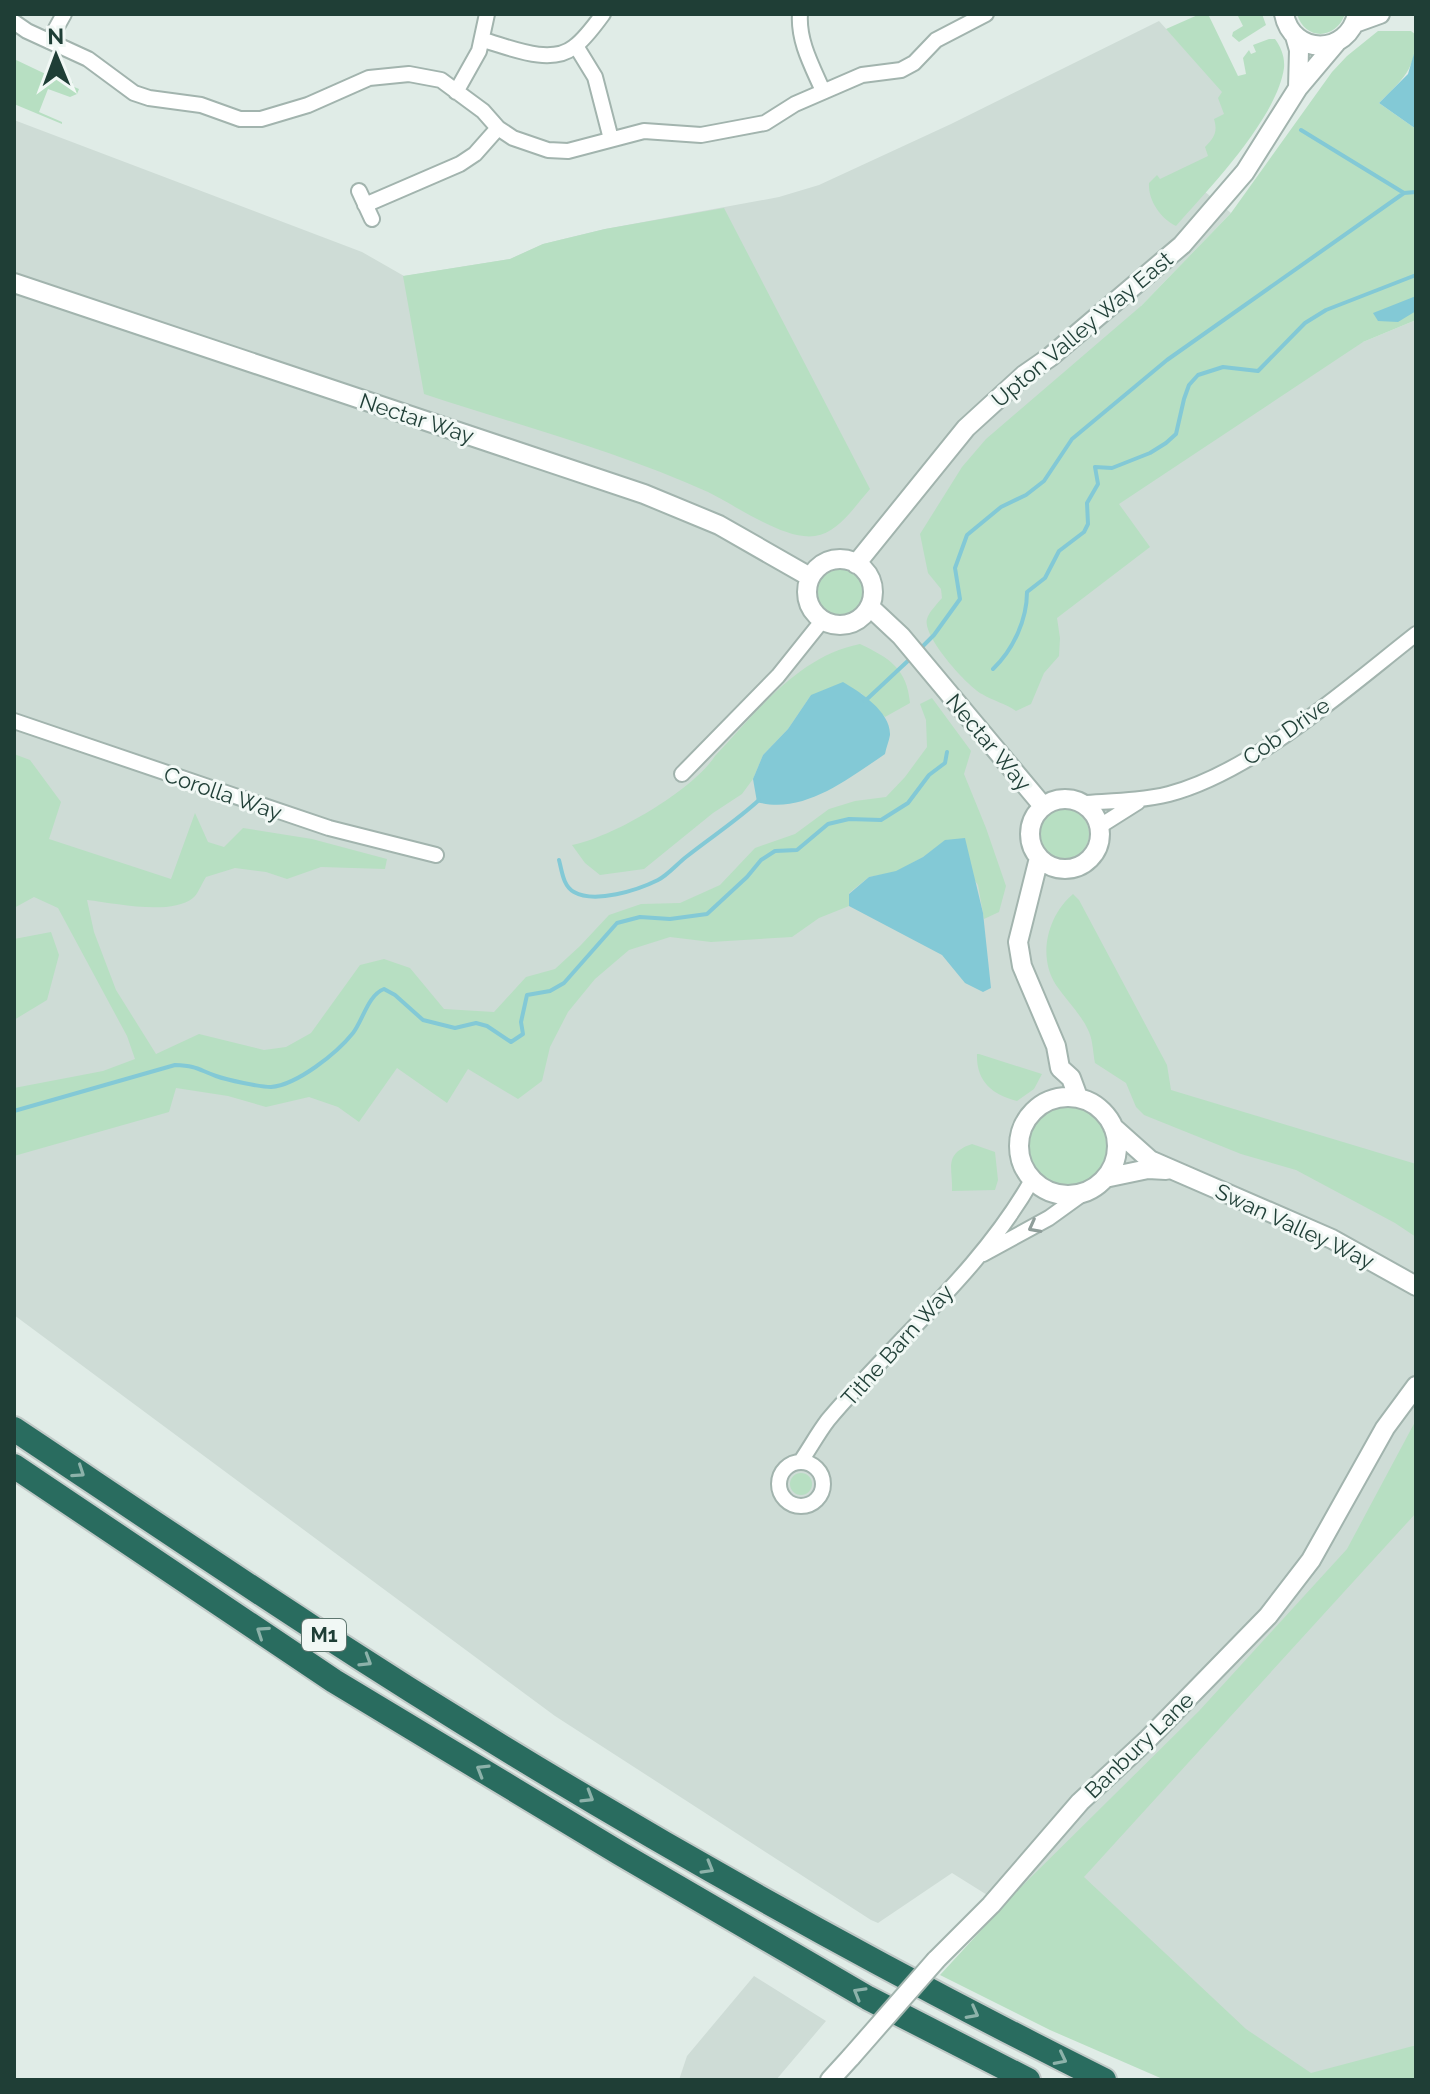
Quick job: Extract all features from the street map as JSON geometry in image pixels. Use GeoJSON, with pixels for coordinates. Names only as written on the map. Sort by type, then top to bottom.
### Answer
{"type":"FeatureCollection","features":[{"type":"Feature","properties":{"kind":"highway","name":"M1"},"geometry":{"type":"LineString","coordinates":[[14,1429],[313,1628],[628,1821],[859,1954],[1104,2080]]}},
{"type":"Feature","properties":{"kind":"highway","name":"M1"},"geometry":{"type":"LineString","coordinates":[[14,1466],[334,1681],[856,1991],[1028,2080]]}},
{"type":"Feature","properties":{"kind":"highway"},"geometry":{"type":"LineString","coordinates":[[924,2028],[1010,2080]]}},
{"type":"Feature","properties":{"kind":"street"},"geometry":{"type":"LineString","coordinates":[[49,41],[64,14]]}},
{"type":"Feature","properties":{"kind":"street"},"geometry":{"type":"LineString","coordinates":[[456,92],[483,40],[487,14]]}},
{"type":"Feature","properties":{"kind":"street"},"geometry":{"type":"LineString","coordinates":[[483,40],[553,55],[576,46],[603,14]]}},
{"type":"Feature","properties":{"kind":"street"},"geometry":{"type":"LineString","coordinates":[[800,14],[799,29],[803,43],[823,91]]}},
{"type":"Feature","properties":{"kind":"street"},"geometry":{"type":"LineString","coordinates":[[1284,14],[1299,50],[1298,88]]}},
{"type":"Feature","properties":{"kind":"street"},"geometry":{"type":"LineString","coordinates":[[1356,18],[1380,14]]}},
{"type":"Feature","properties":{"kind":"street"},"geometry":{"type":"LineString","coordinates":[[14,22],[88,59],[134,93],[164,102],[201,105],[240,119],[275,116],[369,78],[409,74],[441,80],[513,138],[548,150],[568,151],[644,131],[712,134],[765,123],[823,91],[862,75],[901,70],[914,63],[936,40],[976,16]]}},
{"type":"Feature","properties":{"kind":"street","name":"Upton Valley Way East"},"geometry":{"type":"LineString","coordinates":[[856,564],[966,428],[1024,375],[1050,357],[1182,245],[1245,172],[1298,88],[1336,43],[1344,38],[1356,18]]}},
{"type":"Feature","properties":{"kind":"street"},"geometry":{"type":"LineString","coordinates":[[1295,36],[1310,45],[1336,43]]}},
{"type":"Feature","properties":{"kind":"street"},"geometry":{"type":"LineString","coordinates":[[576,46],[595,77],[611,139]]}},
{"type":"Feature","properties":{"kind":"street"},"geometry":{"type":"LineString","coordinates":[[372,219],[362,198],[460,164],[475,154],[498,128]]}},
{"type":"Feature","properties":{"kind":"street","name":"Nectar Way"},"geometry":{"type":"LineString","coordinates":[[14,283],[644,494],[719,525],[810,577]]}},
{"type":"Feature","properties":{"kind":"street"},"geometry":{"type":"LineString","coordinates":[[843,559],[856,564],[869,575],[873,585],[870,607],[855,623],[844,626],[822,621],[809,606],[810,577],[824,563],[833,560],[843,559]]}},
{"type":"Feature","properties":{"kind":"street","name":"Nectar Way"},"geometry":{"type":"LineString","coordinates":[[870,607],[901,636],[1043,806]]}},
{"type":"Feature","properties":{"kind":"street"},"geometry":{"type":"LineString","coordinates":[[682,774],[778,676],[822,621]]}},
{"type":"Feature","properties":{"kind":"street","name":"Cob Drive"},"geometry":{"type":"LineString","coordinates":[[1083,803],[1142,800],[1171,794],[1226,772],[1280,738],[1416,634]]}},
{"type":"Feature","properties":{"kind":"street","name":"Corolla Way"},"geometry":{"type":"LineString","coordinates":[[14,721],[329,828],[436,855]]}},
{"type":"Feature","properties":{"kind":"street"},"geometry":{"type":"LineString","coordinates":[[1062,799],[1083,803],[1091,809],[1100,826],[1100,839],[1089,860],[1080,866],[1059,869],[1039,858],[1032,848],[1030,825],[1043,806],[1062,799]]}},
{"type":"Feature","properties":{"kind":"street","name":"Cob Drive"},"geometry":{"type":"LineString","coordinates":[[1100,826],[1142,800]]}},
{"type":"Feature","properties":{"kind":"street"},"geometry":{"type":"LineString","coordinates":[[1039,858],[1018,942],[1022,966],[1056,1046],[1060,1068],[1071,1078],[1078,1097]]}},
{"type":"Feature","properties":{"kind":"street"},"geometry":{"type":"LineString","coordinates":[[1027,904],[1059,869]]}},
{"type":"Feature","properties":{"kind":"street"},"geometry":{"type":"LineString","coordinates":[[1053,1099],[1054,1078],[1060,1068]]}},
{"type":"Feature","properties":{"kind":"street"},"geometry":{"type":"LineString","coordinates":[[1078,1097],[1098,1107],[1113,1127],[1116,1154],[1105,1178],[1085,1192],[1057,1194],[1032,1180],[1020,1159],[1018,1143],[1022,1126],[1031,1112],[1053,1099],[1078,1097]]}},
{"type":"Feature","properties":{"kind":"street","name":"Swan Valley Way"},"geometry":{"type":"LineString","coordinates":[[1113,1127],[1150,1160],[1332,1239],[1416,1286]]}},
{"type":"Feature","properties":{"kind":"street","name":"Swan Valley Way"},"geometry":{"type":"LineString","coordinates":[[1105,1178],[1148,1169],[1172,1171]]}},
{"type":"Feature","properties":{"kind":"street","name":"Tithe Barn Way"},"geometry":{"type":"LineString","coordinates":[[818,1437],[817,1468],[824,1484],[820,1497],[808,1505],[795,1505],[780,1492],[779,1478],[787,1466],[801,1461],[826,1423],[979,1256],[1015,1209],[1032,1180]]}},
{"type":"Feature","properties":{"kind":"street","name":"Tithe Barn Way"},"geometry":{"type":"LineString","coordinates":[[979,1256],[1049,1218],[1085,1192]]}},
{"type":"Feature","properties":{"kind":"street","name":"Banbury Lane"},"geometry":{"type":"LineString","coordinates":[[830,2080],[936,1960],[991,1905],[1080,1802],[1238,1649],[1276,1606],[1311,1560],[1385,1428],[1416,1386]]}},
{"type":"Feature","properties":{"kind":"street"},"geometry":{"type":"LineString","coordinates":[[801,1461],[817,1468]]}},
{"type":"Feature","properties":{"kind":"shaded area"},"geometry":{"type":"Polygon","coordinates":[[[1159,21],[1246,117],[1199,187],[1231,213],[1141,306],[1363,342],[1416,320],[1416,2080],[1284,2080],[952,1873],[878,1923],[871,1920],[555,1716],[14,1315],[14,120],[362,252],[404,276],[510,259],[543,244],[605,229],[779,197],[819,185],[951,124],[1159,21]]]}},
{"type":"Feature","properties":{"kind":"shaded area"},"geometry":{"type":"Polygon","coordinates":[[[754,1976],[826,2021],[776,2080],[679,2080],[687,2056],[754,1976]]]}},
{"type":"Feature","properties":{"kind":"green space"},"geometry":{"type":"Polygon","coordinates":[[[1200,14],[1208,14],[1238,76],[1246,74],[1243,58],[1249,50],[1251,54],[1256,52],[1253,45],[1269,39],[1275,39],[1279,45],[1284,68],[1269,109],[1240,152],[1176,226],[1156,208],[1149,183],[1157,175],[1160,179],[1208,156],[1205,147],[1216,128],[1214,119],[1224,114],[1218,98],[1222,92],[1166,29],[1200,14]]]}},
{"type":"Feature","properties":{"kind":"green space"},"geometry":{"type":"Polygon","coordinates":[[[1237,14],[1262,14],[1266,25],[1239,42],[1232,36],[1243,26],[1237,14]]]}},
{"type":"Feature","properties":{"kind":"green space"},"geometry":{"type":"Polygon","coordinates":[[[1297,14],[1345,14],[1335,29],[1321,34],[1307,29],[1297,14]]]}},
{"type":"Feature","properties":{"kind":"green space"},"geometry":{"type":"Polygon","coordinates":[[[1378,31],[1411,31],[1416,35],[1413,57],[1406,74],[1379,103],[1416,129],[1416,320],[1363,342],[1119,504],[1150,547],[1057,618],[1059,656],[1044,673],[1031,704],[1016,711],[982,694],[947,660],[927,627],[928,616],[942,598],[941,589],[928,573],[920,534],[962,467],[986,439],[1141,306],[1231,213],[1332,72],[1378,31]]]}},
{"type":"Feature","properties":{"kind":"green space"},"geometry":{"type":"Polygon","coordinates":[[[14,59],[54,78],[73,82],[72,86],[79,89],[77,94],[70,97],[48,89],[39,112],[62,124],[14,104],[14,59]]]}},
{"type":"Feature","properties":{"kind":"green space"},"geometry":{"type":"Polygon","coordinates":[[[724,208],[870,489],[846,518],[831,530],[815,536],[789,533],[674,477],[424,394],[403,276],[510,259],[543,244],[605,229],[724,208]]]}},
{"type":"Feature","properties":{"kind":"green space"},"geometry":{"type":"Polygon","coordinates":[[[840,565],[859,573],[867,592],[859,611],[840,619],[821,611],[813,592],[821,573],[840,565]]]}},
{"type":"Feature","properties":{"kind":"green space"},"geometry":{"type":"Polygon","coordinates":[[[860,644],[880,654],[901,673],[910,703],[885,717],[861,693],[811,695],[788,729],[763,755],[753,779],[742,794],[713,813],[644,869],[600,875],[585,863],[572,845],[629,823],[689,784],[763,704],[798,673],[838,650],[860,644]]]}},
{"type":"Feature","properties":{"kind":"green space"},"geometry":{"type":"Polygon","coordinates":[[[932,698],[971,751],[964,774],[1006,886],[999,912],[984,919],[978,885],[946,840],[896,872],[869,877],[849,893],[849,906],[819,918],[792,937],[711,942],[670,937],[629,950],[595,979],[568,1012],[550,1047],[542,1081],[518,1099],[468,1069],[447,1103],[397,1068],[359,1122],[338,1107],[309,1097],[266,1107],[228,1096],[176,1088],[169,1112],[14,1156],[14,1088],[103,1071],[135,1059],[127,1036],[58,908],[34,897],[14,908],[14,754],[30,760],[61,802],[49,839],[171,879],[195,813],[208,842],[224,847],[243,828],[312,839],[387,859],[385,869],[321,867],[287,879],[266,872],[235,868],[206,877],[193,898],[171,906],[142,907],[87,900],[94,932],[116,990],[156,1054],[199,1034],[264,1050],[286,1047],[311,1033],[360,965],[384,959],[410,968],[444,1009],[494,1012],[526,977],[555,969],[609,915],[641,904],[680,903],[720,885],[755,848],[795,834],[829,809],[855,801],[886,797],[927,747],[926,720],[920,704],[932,698]]]}},
{"type":"Feature","properties":{"kind":"green space"},"geometry":{"type":"Polygon","coordinates":[[[1064,809],[1081,817],[1089,834],[1081,851],[1064,859],[1047,851],[1039,834],[1047,817],[1064,809]]]}},
{"type":"Feature","properties":{"kind":"green space"},"geometry":{"type":"Polygon","coordinates":[[[1073,894],[1167,1065],[1171,1090],[1416,1164],[1416,1237],[1296,1170],[1241,1154],[1144,1115],[1136,1107],[1126,1083],[1095,1063],[1086,1026],[1050,974],[1046,949],[1048,936],[1057,913],[1073,894]]]}},
{"type":"Feature","properties":{"kind":"green space"},"geometry":{"type":"Polygon","coordinates":[[[51,932],[59,955],[47,1000],[14,1020],[14,939],[51,932]]]}},
{"type":"Feature","properties":{"kind":"green space"},"geometry":{"type":"Polygon","coordinates":[[[977,1054],[1042,1074],[1034,1089],[1017,1101],[1000,1095],[987,1085],[979,1072],[977,1054]]]}},
{"type":"Feature","properties":{"kind":"green space"},"geometry":{"type":"Polygon","coordinates":[[[1068,1105],[1084,1108],[1097,1117],[1106,1130],[1109,1146],[1106,1162],[1097,1175],[1084,1184],[1068,1187],[1052,1184],[1039,1175],[1030,1162],[1027,1146],[1030,1130],[1039,1117],[1052,1108],[1068,1105]]]}},
{"type":"Feature","properties":{"kind":"green space"},"geometry":{"type":"Polygon","coordinates":[[[972,1144],[995,1152],[998,1180],[995,1190],[952,1191],[953,1157],[972,1144]]]}},
{"type":"Feature","properties":{"kind":"green space"},"geometry":{"type":"Polygon","coordinates":[[[1416,1420],[1416,1513],[1084,1877],[1246,2029],[1311,2073],[1416,2046],[1416,2080],[1165,2080],[1050,2030],[940,1975],[1022,1886],[1199,1711],[1347,1549],[1416,1420]]]}},
{"type":"Feature","properties":{"kind":"green space"},"geometry":{"type":"Polygon","coordinates":[[[797,1473],[805,1473],[812,1484],[805,1495],[797,1495],[790,1488],[790,1480],[797,1473]]]}},
{"type":"Feature","properties":{"kind":"water"},"geometry":{"type":"Polygon","coordinates":[[[1416,47],[1416,129],[1379,103],[1408,74],[1416,47]]]}},
{"type":"Feature","properties":{"kind":"water"},"geometry":{"type":"Polygon","coordinates":[[[1416,296],[1416,311],[1398,322],[1378,321],[1373,313],[1416,296]]]}},
{"type":"Feature","properties":{"kind":"water"},"geometry":{"type":"Polygon","coordinates":[[[843,682],[858,691],[885,718],[890,735],[885,754],[840,784],[808,799],[774,805],[757,802],[753,779],[763,755],[788,729],[811,695],[843,682]]]}},
{"type":"Feature","properties":{"kind":"water"},"geometry":{"type":"Polygon","coordinates":[[[965,838],[983,913],[991,988],[983,992],[965,983],[942,955],[849,906],[849,894],[869,877],[896,871],[923,857],[945,840],[965,838]]]}},
{"type":"Feature","properties":{"kind":"waterway"},"geometry":{"type":"LineString","coordinates":[[1301,130],[1404,193],[1416,192]]}},
{"type":"Feature","properties":{"kind":"waterway"},"geometry":{"type":"LineString","coordinates":[[920,649],[960,599],[955,568],[967,535],[1001,507],[1026,495],[1044,481],[1072,439],[1167,360],[1404,193]]}},
{"type":"Feature","properties":{"kind":"waterway"},"geometry":{"type":"LineString","coordinates":[[993,669],[1018,634],[1027,592],[1045,578],[1059,551],[1084,532],[1088,524],[1087,503],[1098,484],[1095,467],[1112,468],[1166,443],[1176,434],[1189,385],[1198,375],[1223,367],[1258,371],[1305,323],[1326,310],[1416,275]]}},
{"type":"Feature","properties":{"kind":"waterway"},"geometry":{"type":"LineString","coordinates":[[865,701],[911,658]]}},
{"type":"Feature","properties":{"kind":"waterway"},"geometry":{"type":"LineString","coordinates":[[14,1111],[175,1065],[193,1067],[252,1085],[281,1085],[316,1067],[337,1050],[353,1033],[370,1002],[384,989],[423,1020],[455,1028],[476,1023],[487,1026],[511,1042],[523,1034],[521,1022],[527,995],[550,991],[564,983],[617,923],[640,917],[670,919],[707,914],[761,860],[775,851],[797,850],[828,824],[849,819],[881,820],[908,803],[929,775],[945,763],[947,752]]}},
{"type":"Feature","properties":{"kind":"waterway"},"geometry":{"type":"LineString","coordinates":[[559,860],[565,882],[574,892],[593,897],[628,891],[662,878],[759,800]]}}]}
